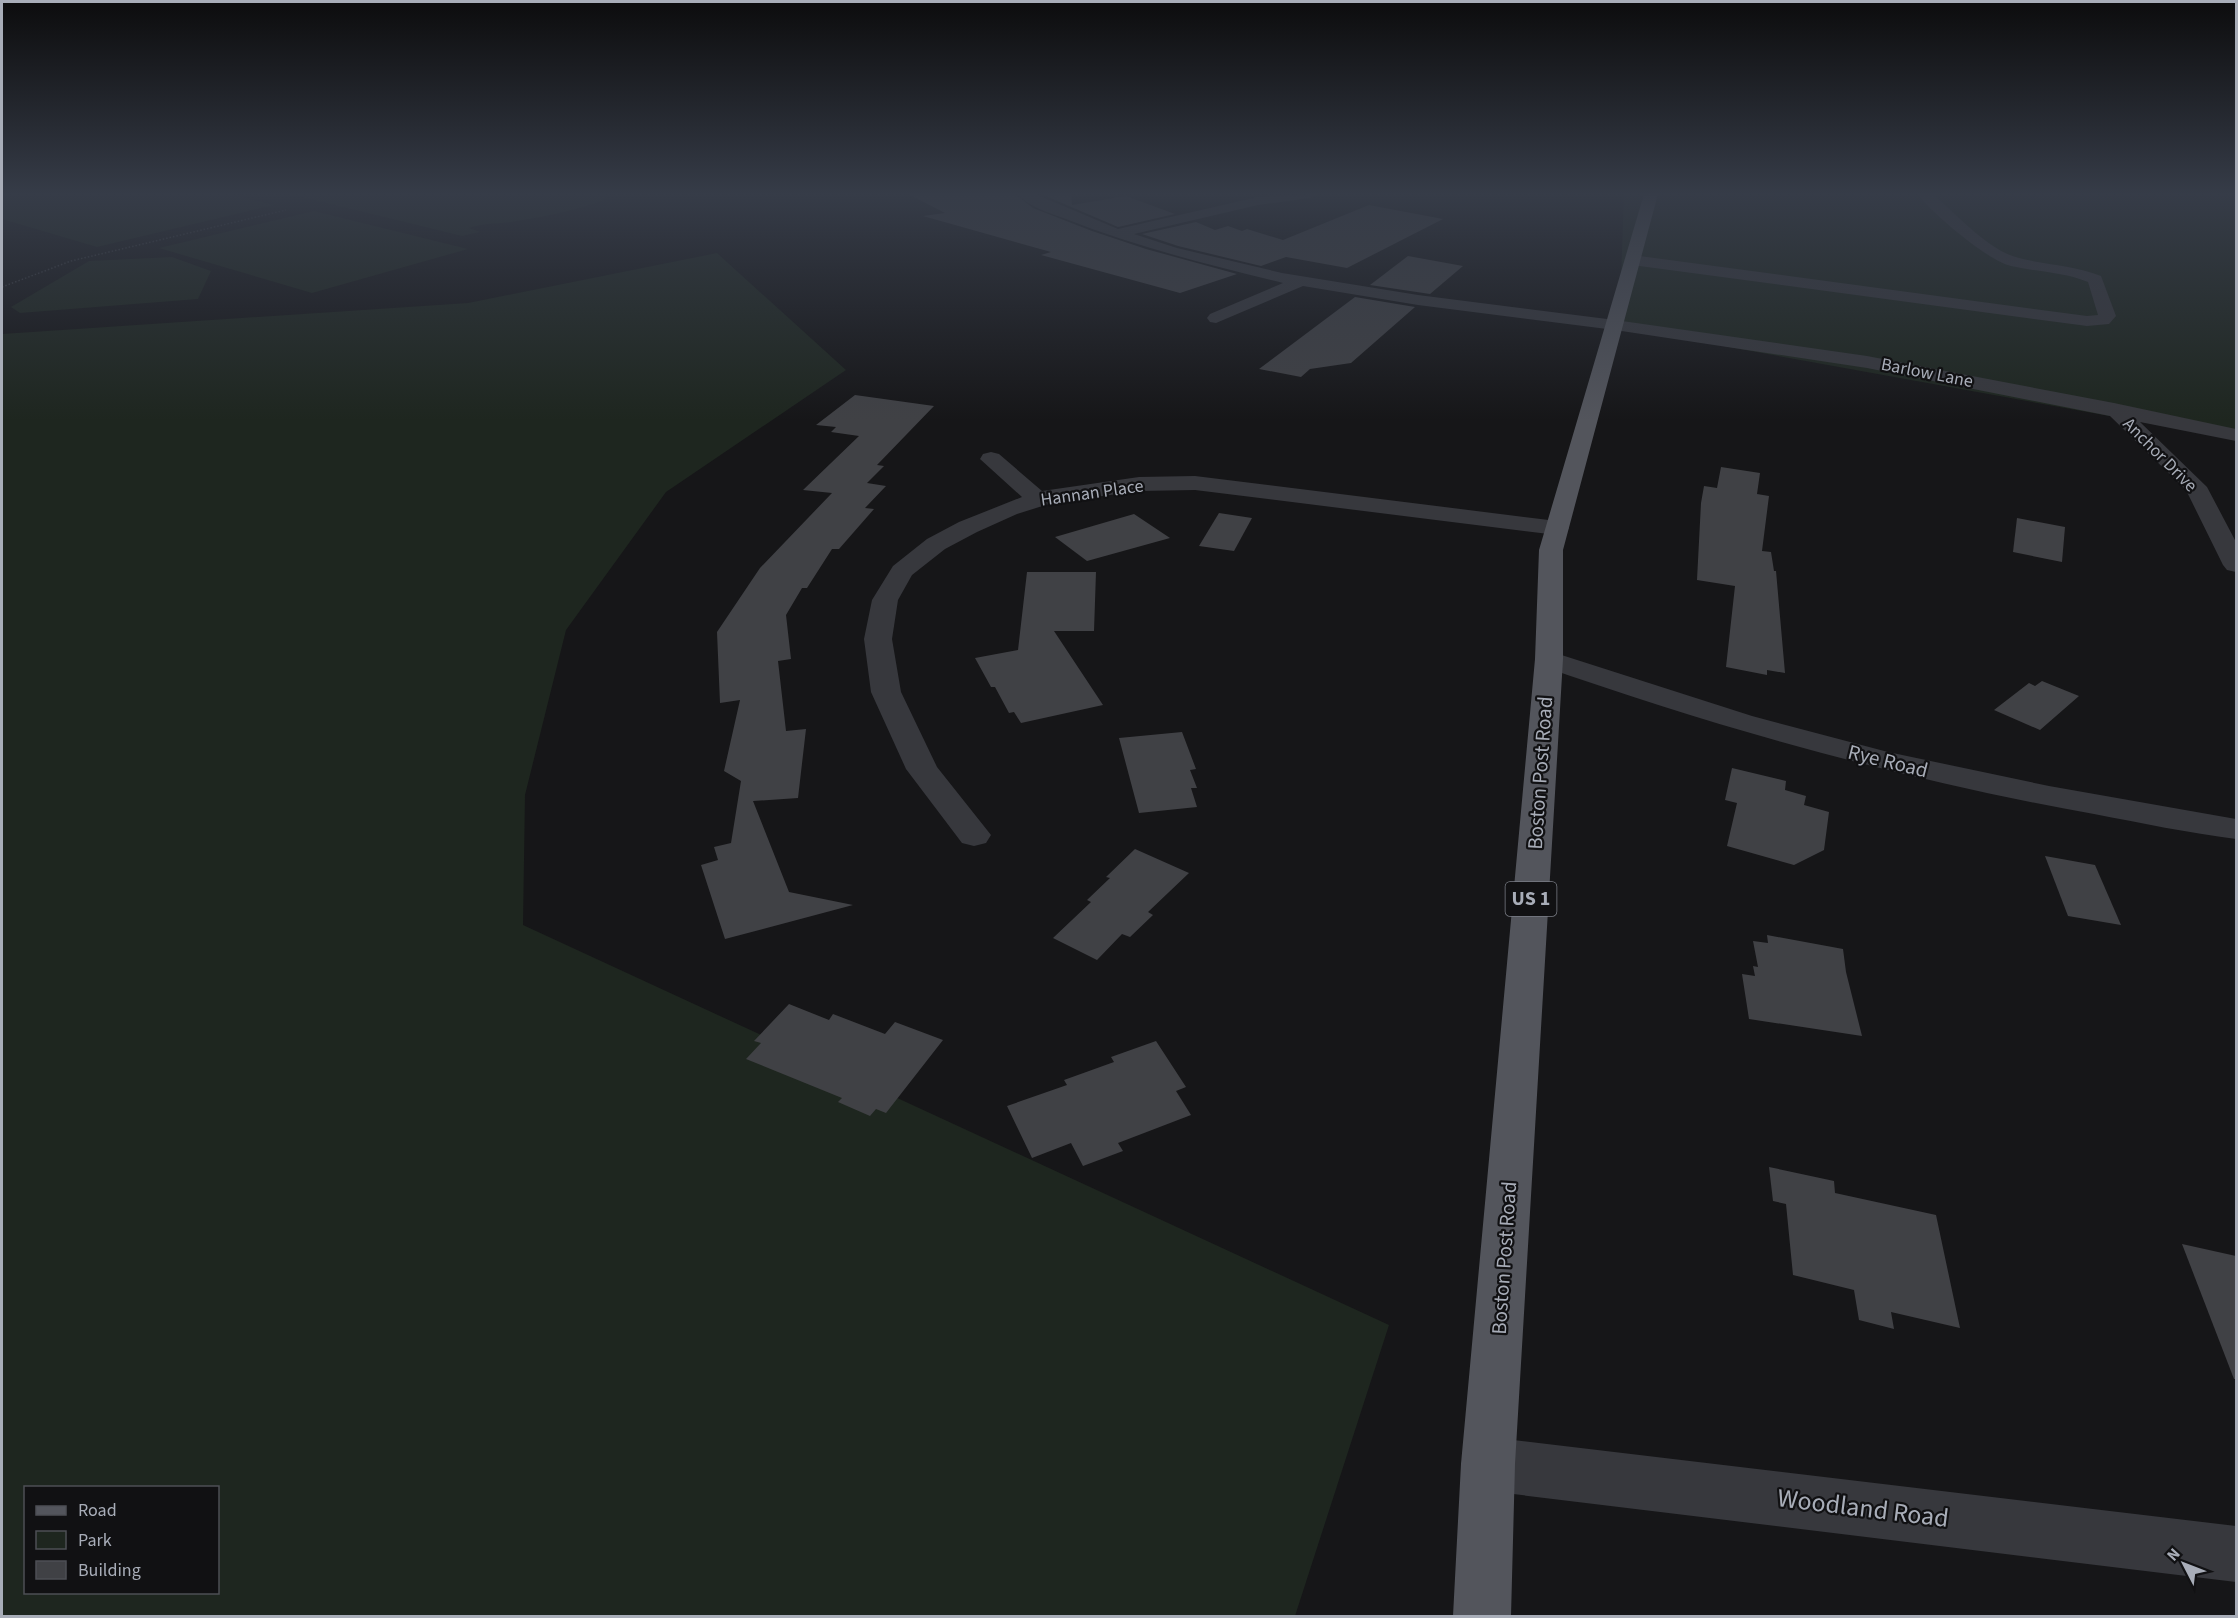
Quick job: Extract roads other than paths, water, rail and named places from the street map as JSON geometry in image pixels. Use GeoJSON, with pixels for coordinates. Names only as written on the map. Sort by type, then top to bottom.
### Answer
{"type":"FeatureCollection","features":[{"type":"Feature","properties":{"kind":"main road","name":"Boston Post Road"},"geometry":{"type":"LineString","coordinates":[[1482,1617],[1488,1464],[1549,659],[1551,550],[1630,270]]}},
{"type":"Feature","properties":{"kind":"street","name":"Barlow Lane"},"geometry":{"type":"LineString","coordinates":[[1249,270],[1299,282],[1418,300],[1615,325],[1867,362],[2114,409],[2236,435]]}},
{"type":"Feature","properties":{"kind":"street"},"geometry":{"type":"LineString","coordinates":[[1703,270],[2087,321],[2103,320],[2107,316],[2095,279],[2078,272],[2061,270]]}},
{"type":"Feature","properties":{"kind":"street"},"geometry":{"type":"LineString","coordinates":[[1216,318],[1299,282]]}},
{"type":"Feature","properties":{"kind":"street","name":"Anchor Drive"},"geometry":{"type":"LineString","coordinates":[[2114,409],[2196,488],[2236,566]]}},
{"type":"Feature","properties":{"kind":"street"},"geometry":{"type":"LineString","coordinates":[[991,459],[1038,499]]}},
{"type":"Feature","properties":{"kind":"street","name":"Hannan Place"},"geometry":{"type":"LineString","coordinates":[[974,835],[922,769],[886,692],[878,639],[885,600],[902,571],[936,544],[968,527],[1038,499],[1090,489],[1139,484],[1195,483],[1557,528]]}},
{"type":"Feature","properties":{"kind":"street","name":"Rye Road"},"geometry":{"type":"LineString","coordinates":[[1549,659],[1672,702],[1794,738],[2049,797],[2236,829]]}},
{"type":"Feature","properties":{"kind":"street","name":"Woodland Road"},"geometry":{"type":"LineString","coordinates":[[1488,1464],[2236,1554]]}}]}
